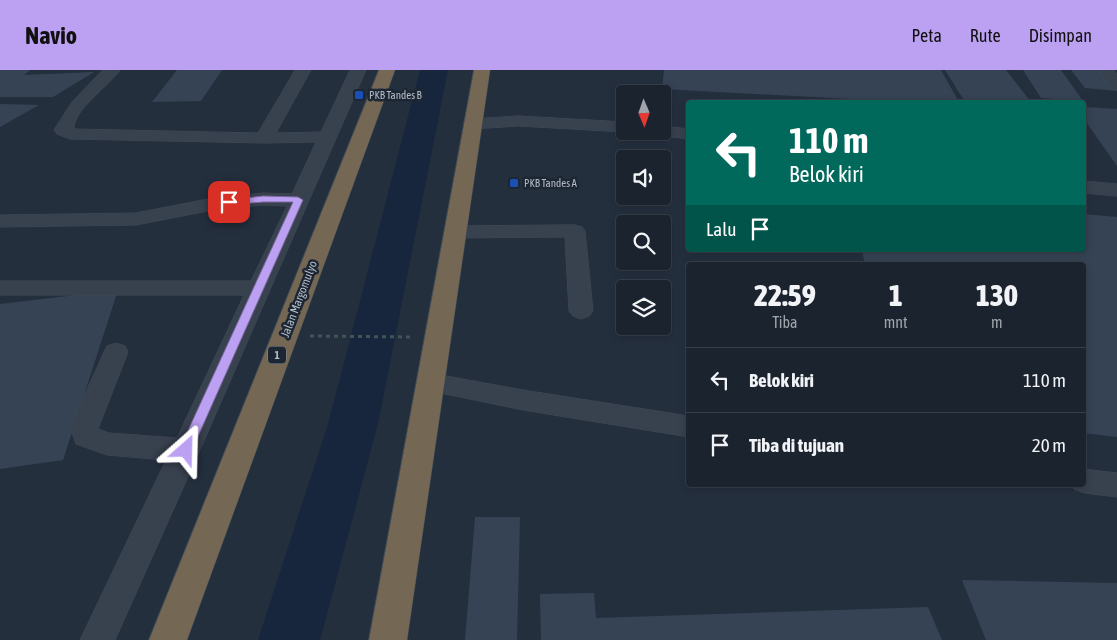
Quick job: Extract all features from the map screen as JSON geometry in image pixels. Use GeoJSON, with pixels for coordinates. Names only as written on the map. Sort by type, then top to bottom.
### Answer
{"type":"FeatureCollection","features":[{"type":"Feature","properties":{"kind":"highway","name":"Jalan Margomulyo"},"geometry":{"type":"LineString","coordinates":[[168,640],[387,70]]}},
{"type":"Feature","properties":{"kind":"highway"},"geometry":{"type":"LineString","coordinates":[[388,640],[482,70]]}},
{"type":"Feature","properties":{"kind":"lane"},"geometry":{"type":"LineString","coordinates":[[112,70],[83,101],[66,122],[63,130],[70,134],[264,138],[327,137]]}},
{"type":"Feature","properties":{"kind":"lane"},"geometry":{"type":"LineString","coordinates":[[264,138],[302,70]]}},
{"type":"Feature","properties":{"kind":"lane"},"geometry":{"type":"LineString","coordinates":[[97,640],[186,450],[358,70]]}},
{"type":"Feature","properties":{"kind":"lane"},"geometry":{"type":"LineString","coordinates":[[1106,70],[1117,84]]}},
{"type":"Feature","properties":{"kind":"lane"},"geometry":{"type":"LineString","coordinates":[[472,124],[519,121],[616,126]]}},
{"type":"Feature","properties":{"kind":"lane"},"geometry":{"type":"LineString","coordinates":[[671,132],[686,134]]}},
{"type":"Feature","properties":{"kind":"lane"},"geometry":{"type":"LineString","coordinates":[[1086,187],[1117,190]]}},
{"type":"Feature","properties":{"kind":"lane"},"geometry":{"type":"LineString","coordinates":[[0,221],[136,219],[213,204],[263,199],[298,200]]}},
{"type":"Feature","properties":{"kind":"lane"},"geometry":{"type":"LineString","coordinates":[[455,232],[575,231],[581,311]]}},
{"type":"Feature","properties":{"kind":"lane"},"geometry":{"type":"LineString","coordinates":[[0,288],[258,288]]}},
{"type":"Feature","properties":{"kind":"lane"},"geometry":{"type":"LineString","coordinates":[[116,352],[84,426],[86,436],[107,444],[186,450]]}},
{"type":"Feature","properties":{"kind":"lane"},"geometry":{"type":"LineString","coordinates":[[430,382],[523,400],[686,427]]}},
{"type":"Feature","properties":{"kind":"lane"},"geometry":{"type":"LineString","coordinates":[[1086,481],[1117,485]]}},
{"type":"Feature","properties":{"kind":"path"},"geometry":{"type":"LineString","coordinates":[[334,336],[385,337]]}},
{"type":"Feature","properties":{"kind":"building"},"geometry":{"type":"Polygon","coordinates":[[[0,70],[30,70],[24,75],[94,72],[53,97],[0,97],[0,70]]]}},
{"type":"Feature","properties":{"kind":"building"},"geometry":{"type":"Polygon","coordinates":[[[177,70],[222,70],[201,101],[152,102],[177,70]]]}},
{"type":"Feature","properties":{"kind":"building"},"geometry":{"type":"Polygon","coordinates":[[[664,70],[941,70],[958,100],[868,100],[671,89],[671,85],[662,85],[664,70]]]}},
{"type":"Feature","properties":{"kind":"building"},"geometry":{"type":"Polygon","coordinates":[[[945,70],[1006,70],[1029,100],[964,100],[945,70]]]}},
{"type":"Feature","properties":{"kind":"building"},"geometry":{"type":"Polygon","coordinates":[[[1023,70],[1061,70],[1082,100],[1069,100],[1041,98],[1023,70]]]}},
{"type":"Feature","properties":{"kind":"building"},"geometry":{"type":"Polygon","coordinates":[[[1071,70],[1103,70],[1117,87],[1117,91],[1085,88],[1071,70]]]}},
{"type":"Feature","properties":{"kind":"building"},"geometry":{"type":"Polygon","coordinates":[[[0,104],[39,105],[0,127],[0,104]]]}},
{"type":"Feature","properties":{"kind":"building"},"geometry":{"type":"Polygon","coordinates":[[[1086,107],[1117,109],[1117,166],[1086,122],[1086,107]]]}},
{"type":"Feature","properties":{"kind":"building"},"geometry":{"type":"Polygon","coordinates":[[[1086,214],[1117,217],[1117,437],[1086,433],[1086,262],[864,262],[862,252],[1086,252],[1086,214]]]}},
{"type":"Feature","properties":{"kind":"building"},"geometry":{"type":"Polygon","coordinates":[[[118,290],[63,460],[0,469],[0,304],[118,290]]]}},
{"type":"Feature","properties":{"kind":"building"},"geometry":{"type":"Polygon","coordinates":[[[475,517],[520,517],[517,640],[465,640],[475,517]]]}},
{"type":"Feature","properties":{"kind":"building"},"geometry":{"type":"Polygon","coordinates":[[[962,580],[1117,583],[1117,640],[986,640],[962,580]]]}},
{"type":"Feature","properties":{"kind":"building"},"geometry":{"type":"Polygon","coordinates":[[[594,593],[596,618],[928,607],[942,640],[541,640],[540,594],[594,593]]]}},
{"type":"Feature","properties":{"kind":"waterway"},"geometry":{"type":"LineString","coordinates":[[289,640],[353,424],[434,70]]}},
{"type":"Feature","properties":{"kind":"place","name":"PKB Tandes B"},"geometry":{"type":"Point","coordinates":[359,95]}},
{"type":"Feature","properties":{"kind":"place","name":"PKB Tandes A"},"geometry":{"type":"Point","coordinates":[514,183]}},
{"type":"Feature","properties":{"kind":"route"},"geometry":{"type":"LineString","coordinates":[[186,450],[298,200],[263,199],[229,202]]}}]}
